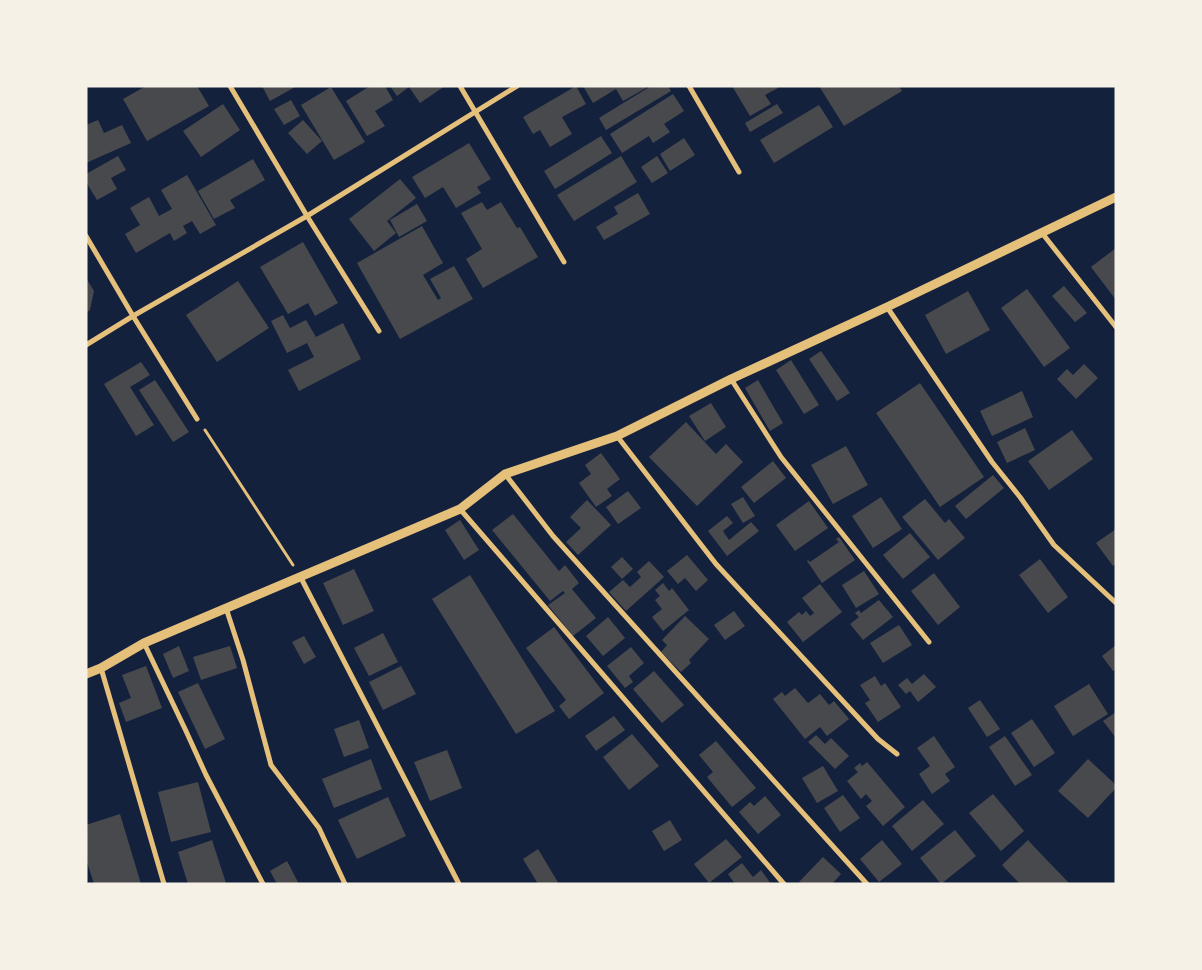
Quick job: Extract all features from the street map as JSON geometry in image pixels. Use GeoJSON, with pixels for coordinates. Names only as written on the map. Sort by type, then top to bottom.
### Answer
{"type":"FeatureCollection","features":[{"type":"Feature","properties":{"kind":"street"},"geometry":{"type":"LineString","coordinates":[[230,86],[307,216],[379,331]]}},
{"type":"Feature","properties":{"kind":"street"},"geometry":{"type":"LineString","coordinates":[[460,86],[564,262]]}},
{"type":"Feature","properties":{"kind":"street"},"geometry":{"type":"LineString","coordinates":[[86,345],[307,216],[517,86]]}},
{"type":"Feature","properties":{"kind":"street"},"geometry":{"type":"LineString","coordinates":[[689,86],[739,172]]}},
{"type":"Feature","properties":{"kind":"street"},"geometry":{"type":"LineString","coordinates":[[86,674],[101,668],[144,643],[460,509],[506,474],[617,436],[731,379],[887,307],[1116,197]]}},
{"type":"Feature","properties":{"kind":"street"},"geometry":{"type":"LineString","coordinates":[[1042,232],[1116,327]]}},
{"type":"Feature","properties":{"kind":"street"},"geometry":{"type":"LineString","coordinates":[[86,236],[197,419]]}},
{"type":"Feature","properties":{"kind":"street"},"geometry":{"type":"LineString","coordinates":[[887,307],[992,462],[1054,545],[1116,603]]}},
{"type":"Feature","properties":{"kind":"street"},"geometry":{"type":"LineString","coordinates":[[731,379],[781,457],[929,642]]}},
{"type":"Feature","properties":{"kind":"street"},"geometry":{"type":"LineString","coordinates":[[617,436],[716,564],[878,739],[897,754]]}},
{"type":"Feature","properties":{"kind":"street"},"geometry":{"type":"LineString","coordinates":[[506,474],[553,536],[867,884]]}},
{"type":"Feature","properties":{"kind":"street"},"geometry":{"type":"LineString","coordinates":[[460,509],[784,884]]}},
{"type":"Feature","properties":{"kind":"street"},"geometry":{"type":"LineString","coordinates":[[300,576],[458,884]]}},
{"type":"Feature","properties":{"kind":"street"},"geometry":{"type":"LineString","coordinates":[[226,608],[271,765],[320,828],[345,884]]}},
{"type":"Feature","properties":{"kind":"street"},"geometry":{"type":"LineString","coordinates":[[144,643],[206,775],[263,884]]}},
{"type":"Feature","properties":{"kind":"street"},"geometry":{"type":"LineString","coordinates":[[101,668],[164,884]]}},
{"type":"Feature","properties":{"kind":"path"},"geometry":{"type":"LineString","coordinates":[[197,419],[300,576]]}},
{"type":"Feature","properties":{"kind":"building"},"geometry":{"type":"Polygon","coordinates":[[[146,86],[197,86],[209,106],[147,141],[123,99],[146,86]]]}},
{"type":"Feature","properties":{"kind":"building"},"geometry":{"type":"Polygon","coordinates":[[[262,86],[297,86],[270,101],[262,86]]]}},
{"type":"Feature","properties":{"kind":"building"},"geometry":{"type":"Polygon","coordinates":[[[370,86],[385,86],[393,100],[375,111],[385,126],[367,136],[346,101],[370,86]]]}},
{"type":"Feature","properties":{"kind":"building"},"geometry":{"type":"Polygon","coordinates":[[[390,86],[445,86],[420,103],[409,87],[397,96],[390,86]]]}},
{"type":"Feature","properties":{"kind":"building"},"geometry":{"type":"Polygon","coordinates":[[[576,86],[586,104],[562,117],[572,134],[550,147],[540,130],[533,134],[523,117],[576,86]]]}},
{"type":"Feature","properties":{"kind":"building"},"geometry":{"type":"Polygon","coordinates":[[[583,86],[645,86],[646,88],[623,101],[616,89],[593,103],[583,86]]]}},
{"type":"Feature","properties":{"kind":"building"},"geometry":{"type":"Polygon","coordinates":[[[651,86],[668,86],[671,91],[606,130],[599,118],[651,86]]]}},
{"type":"Feature","properties":{"kind":"building"},"geometry":{"type":"Polygon","coordinates":[[[732,86],[777,86],[778,88],[765,95],[771,104],[750,116],[732,86]]]}},
{"type":"Feature","properties":{"kind":"building"},"geometry":{"type":"Polygon","coordinates":[[[819,86],[899,86],[902,91],[844,126],[819,86]]]}},
{"type":"Feature","properties":{"kind":"building"},"geometry":{"type":"Polygon","coordinates":[[[331,87],[365,142],[334,160],[301,105],[331,87]]]}},
{"type":"Feature","properties":{"kind":"building"},"geometry":{"type":"Polygon","coordinates":[[[673,94],[684,111],[664,124],[670,132],[653,143],[649,136],[622,153],[610,134],[673,94]]]}},
{"type":"Feature","properties":{"kind":"building"},"geometry":{"type":"Polygon","coordinates":[[[291,100],[300,116],[284,125],[274,109],[291,100]]]}},
{"type":"Feature","properties":{"kind":"building"},"geometry":{"type":"Polygon","coordinates":[[[223,104],[240,130],[201,157],[183,131],[223,104]]]}},
{"type":"Feature","properties":{"kind":"building"},"geometry":{"type":"Polygon","coordinates":[[[777,104],[783,113],[750,132],[745,123],[777,104]]]}},
{"type":"Feature","properties":{"kind":"building"},"geometry":{"type":"Polygon","coordinates":[[[819,105],[833,127],[774,163],[760,140],[819,105]]]}},
{"type":"Feature","properties":{"kind":"building"},"geometry":{"type":"Polygon","coordinates":[[[98,120],[104,133],[122,125],[131,143],[86,163],[86,125],[98,120]]]}},
{"type":"Feature","properties":{"kind":"building"},"geometry":{"type":"Polygon","coordinates":[[[303,120],[322,141],[307,154],[288,133],[303,120]]]}},
{"type":"Feature","properties":{"kind":"building"},"geometry":{"type":"Polygon","coordinates":[[[601,136],[612,153],[555,189],[544,171],[601,136]]]}},
{"type":"Feature","properties":{"kind":"building"},"geometry":{"type":"Polygon","coordinates":[[[684,138],[695,155],[670,171],[660,154],[684,138]]]}},
{"type":"Feature","properties":{"kind":"building"},"geometry":{"type":"Polygon","coordinates":[[[469,143],[491,179],[477,187],[481,193],[456,208],[443,187],[425,198],[412,177],[469,143]]]}},
{"type":"Feature","properties":{"kind":"building"},"geometry":{"type":"Polygon","coordinates":[[[118,156],[126,170],[111,178],[117,189],[97,200],[86,182],[86,174],[118,156]]]}},
{"type":"Feature","properties":{"kind":"building"},"geometry":{"type":"Polygon","coordinates":[[[621,156],[637,182],[574,221],[557,195],[621,156]]]}},
{"type":"Feature","properties":{"kind":"building"},"geometry":{"type":"Polygon","coordinates":[[[657,156],[668,173],[652,183],[641,167],[657,156]]]}},
{"type":"Feature","properties":{"kind":"building"},"geometry":{"type":"Polygon","coordinates":[[[253,159],[265,180],[230,200],[235,208],[214,219],[198,191],[253,159]]]}},
{"type":"Feature","properties":{"kind":"building"},"geometry":{"type":"Polygon","coordinates":[[[187,175],[216,225],[200,234],[192,221],[183,226],[187,233],[174,241],[170,233],[136,253],[125,234],[140,225],[130,208],[149,197],[159,216],[172,209],[161,190],[187,175]]]}},
{"type":"Feature","properties":{"kind":"building"},"geometry":{"type":"Polygon","coordinates":[[[400,179],[416,198],[387,221],[396,233],[374,251],[349,219],[400,179]]]}},
{"type":"Feature","properties":{"kind":"building"},"geometry":{"type":"Polygon","coordinates":[[[638,193],[650,214],[604,240],[596,227],[618,214],[614,207],[638,193]]]}},
{"type":"Feature","properties":{"kind":"building"},"geometry":{"type":"Polygon","coordinates":[[[482,202],[487,210],[501,202],[517,228],[520,227],[538,257],[483,288],[466,259],[482,249],[461,213],[482,202]]]}},
{"type":"Feature","properties":{"kind":"building"},"geometry":{"type":"Polygon","coordinates":[[[417,204],[427,221],[399,237],[390,220],[417,204]]]}},
{"type":"Feature","properties":{"kind":"building"},"geometry":{"type":"Polygon","coordinates":[[[422,226],[443,263],[423,275],[438,300],[441,298],[430,279],[454,266],[473,299],[400,339],[357,263],[422,226]]]}},
{"type":"Feature","properties":{"kind":"building"},"geometry":{"type":"Polygon","coordinates":[[[303,242],[338,303],[315,316],[308,303],[288,314],[260,267],[303,242]]]}},
{"type":"Feature","properties":{"kind":"building"},"geometry":{"type":"Polygon","coordinates":[[[1116,248],[1116,300],[1091,267],[1116,248]]]}},
{"type":"Feature","properties":{"kind":"building"},"geometry":{"type":"Polygon","coordinates":[[[86,278],[94,291],[90,310],[86,313],[86,278]]]}},
{"type":"Feature","properties":{"kind":"building"},"geometry":{"type":"Polygon","coordinates":[[[238,281],[269,328],[217,362],[186,315],[238,281]]]}},
{"type":"Feature","properties":{"kind":"building"},"geometry":{"type":"Polygon","coordinates":[[[1064,286],[1087,313],[1075,322],[1052,296],[1064,286]]]}},
{"type":"Feature","properties":{"kind":"building"},"geometry":{"type":"Polygon","coordinates":[[[1027,289],[1070,348],[1044,367],[1001,308],[1027,289]]]}},
{"type":"Feature","properties":{"kind":"building"},"geometry":{"type":"Polygon","coordinates":[[[968,291],[990,330],[946,354],[925,315],[968,291]]]}},
{"type":"Feature","properties":{"kind":"building"},"geometry":{"type":"Polygon","coordinates":[[[283,315],[290,328],[306,320],[316,337],[343,323],[361,359],[299,391],[288,370],[314,357],[307,343],[287,353],[271,321],[283,315]]]}},
{"type":"Feature","properties":{"kind":"building"},"geometry":{"type":"Polygon","coordinates":[[[821,351],[850,393],[837,401],[809,359],[821,351]]]}},
{"type":"Feature","properties":{"kind":"building"},"geometry":{"type":"Polygon","coordinates":[[[791,360],[819,405],[804,414],[776,370],[791,360]]]}},
{"type":"Feature","properties":{"kind":"building"},"geometry":{"type":"Polygon","coordinates":[[[141,362],[150,375],[130,387],[154,425],[136,436],[104,384],[141,362]]]}},
{"type":"Feature","properties":{"kind":"building"},"geometry":{"type":"Polygon","coordinates":[[[1084,364],[1098,378],[1076,399],[1057,379],[1067,369],[1073,375],[1084,364]]]}},
{"type":"Feature","properties":{"kind":"building"},"geometry":{"type":"Polygon","coordinates":[[[155,380],[189,432],[173,442],[139,390],[155,380]]]}},
{"type":"Feature","properties":{"kind":"building"},"geometry":{"type":"Polygon","coordinates":[[[758,380],[783,423],[770,431],[745,388],[758,380]]]}},
{"type":"Feature","properties":{"kind":"building"},"geometry":{"type":"Polygon","coordinates":[[[920,383],[984,477],[940,507],[876,413],[920,383]]]}},
{"type":"Feature","properties":{"kind":"building"},"geometry":{"type":"Polygon","coordinates":[[[1022,391],[1033,417],[992,436],[980,411],[1022,391]]]}},
{"type":"Feature","properties":{"kind":"building"},"geometry":{"type":"Polygon","coordinates":[[[711,403],[726,427],[705,441],[689,416],[711,403]]]}},
{"type":"Feature","properties":{"kind":"building"},"geometry":{"type":"Polygon","coordinates":[[[686,422],[716,454],[726,444],[743,462],[697,506],[649,457],[686,422]]]}},
{"type":"Feature","properties":{"kind":"building"},"geometry":{"type":"Polygon","coordinates":[[[1025,428],[1035,450],[1007,463],[997,442],[1025,428]]]}},
{"type":"Feature","properties":{"kind":"building"},"geometry":{"type":"Polygon","coordinates":[[[1072,430],[1093,459],[1049,490],[1028,461],[1072,430]]]}},
{"type":"Feature","properties":{"kind":"building"},"geometry":{"type":"Polygon","coordinates":[[[846,446],[868,485],[833,504],[811,465],[846,446]]]}},
{"type":"Feature","properties":{"kind":"building"},"geometry":{"type":"Polygon","coordinates":[[[601,453],[620,479],[607,489],[612,496],[596,507],[579,483],[591,474],[585,465],[601,453]]]}},
{"type":"Feature","properties":{"kind":"building"},"geometry":{"type":"Polygon","coordinates":[[[773,461],[786,478],[754,503],[741,487],[773,461]]]}},
{"type":"Feature","properties":{"kind":"building"},"geometry":{"type":"Polygon","coordinates":[[[993,475],[1004,488],[966,519],[955,506],[993,475]]]}},
{"type":"Feature","properties":{"kind":"building"},"geometry":{"type":"Polygon","coordinates":[[[628,491],[641,508],[618,524],[606,507],[628,491]]]}},
{"type":"Feature","properties":{"kind":"building"},"geometry":{"type":"Polygon","coordinates":[[[743,497],[755,516],[743,523],[731,504],[743,497]]]}},
{"type":"Feature","properties":{"kind":"building"},"geometry":{"type":"Polygon","coordinates":[[[881,497],[902,529],[873,548],[852,516],[881,497]]]}},
{"type":"Feature","properties":{"kind":"building"},"geometry":{"type":"Polygon","coordinates":[[[925,499],[945,523],[949,519],[965,538],[938,560],[902,517],[925,499]]]}},
{"type":"Feature","properties":{"kind":"building"},"geometry":{"type":"Polygon","coordinates":[[[587,500],[611,525],[578,555],[566,542],[581,528],[570,517],[587,500]]]}},
{"type":"Feature","properties":{"kind":"building"},"geometry":{"type":"Polygon","coordinates":[[[809,501],[828,528],[795,551],[776,525],[809,501]]]}},
{"type":"Feature","properties":{"kind":"building"},"geometry":{"type":"Polygon","coordinates":[[[513,514],[559,571],[565,565],[579,583],[572,589],[596,618],[573,636],[548,605],[565,593],[563,591],[550,601],[492,530],[513,514]]]}},
{"type":"Feature","properties":{"kind":"building"},"geometry":{"type":"Polygon","coordinates":[[[727,516],[733,523],[723,531],[729,540],[751,522],[759,531],[727,556],[708,531],[727,516]]]}},
{"type":"Feature","properties":{"kind":"building"},"geometry":{"type":"Polygon","coordinates":[[[460,520],[479,550],[464,560],[445,530],[460,520]]]}},
{"type":"Feature","properties":{"kind":"building"},"geometry":{"type":"Polygon","coordinates":[[[1116,529],[1116,564],[1113,566],[1096,543],[1116,529]]]}},
{"type":"Feature","properties":{"kind":"building"},"geometry":{"type":"Polygon","coordinates":[[[910,533],[930,557],[903,579],[883,555],[910,533]]]}},
{"type":"Feature","properties":{"kind":"building"},"geometry":{"type":"Polygon","coordinates":[[[839,537],[855,560],[822,583],[807,561],[810,562],[839,542],[836,539],[839,537]]]}},
{"type":"Feature","properties":{"kind":"building"},"geometry":{"type":"Polygon","coordinates":[[[687,555],[708,580],[696,591],[685,578],[678,584],[667,571],[687,555]]]}},
{"type":"Feature","properties":{"kind":"building"},"geometry":{"type":"Polygon","coordinates":[[[622,557],[633,569],[622,579],[611,567],[622,557]]]}},
{"type":"Feature","properties":{"kind":"building"},"geometry":{"type":"Polygon","coordinates":[[[1040,559],[1068,597],[1048,613],[1019,575],[1040,559]]]}},
{"type":"Feature","properties":{"kind":"building"},"geometry":{"type":"Polygon","coordinates":[[[649,561],[664,577],[626,611],[609,592],[623,580],[630,587],[641,577],[637,572],[649,561]]]}},
{"type":"Feature","properties":{"kind":"building"},"geometry":{"type":"Polygon","coordinates":[[[354,569],[374,611],[343,625],[323,583],[354,569]]]}},
{"type":"Feature","properties":{"kind":"building"},"geometry":{"type":"Polygon","coordinates":[[[864,571],[879,594],[856,608],[842,585],[864,571]]]}},
{"type":"Feature","properties":{"kind":"building"},"geometry":{"type":"Polygon","coordinates":[[[934,573],[960,607],[938,625],[911,591],[934,573]]]}},
{"type":"Feature","properties":{"kind":"building"},"geometry":{"type":"Polygon","coordinates":[[[470,575],[555,711],[516,734],[432,599],[470,575]]]}},
{"type":"Feature","properties":{"kind":"building"},"geometry":{"type":"Polygon","coordinates":[[[663,583],[669,591],[672,588],[689,610],[663,631],[652,617],[662,609],[655,600],[660,596],[655,590],[663,583]]]}},
{"type":"Feature","properties":{"kind":"building"},"geometry":{"type":"Polygon","coordinates":[[[820,584],[842,612],[803,642],[787,622],[799,612],[802,615],[806,611],[810,616],[814,613],[802,598],[820,584]]]}},
{"type":"Feature","properties":{"kind":"building"},"geometry":{"type":"Polygon","coordinates":[[[879,600],[893,617],[863,640],[850,624],[859,617],[855,613],[859,610],[861,613],[879,600]]]}},
{"type":"Feature","properties":{"kind":"building"},"geometry":{"type":"Polygon","coordinates":[[[734,611],[745,626],[725,640],[714,625],[734,611]]]}},
{"type":"Feature","properties":{"kind":"building"},"geometry":{"type":"Polygon","coordinates":[[[685,616],[709,639],[689,660],[691,663],[681,672],[661,652],[667,645],[662,640],[685,616]]]}},
{"type":"Feature","properties":{"kind":"building"},"geometry":{"type":"Polygon","coordinates":[[[608,617],[625,638],[603,656],[586,636],[608,617]]]}},
{"type":"Feature","properties":{"kind":"building"},"geometry":{"type":"Polygon","coordinates":[[[899,625],[912,645],[883,663],[870,643],[899,625]]]}},
{"type":"Feature","properties":{"kind":"building"},"geometry":{"type":"Polygon","coordinates":[[[554,627],[604,693],[569,719],[559,706],[566,700],[526,648],[554,627]]]}},
{"type":"Feature","properties":{"kind":"building"},"geometry":{"type":"Polygon","coordinates":[[[383,633],[398,662],[369,676],[354,648],[383,633]]]}},
{"type":"Feature","properties":{"kind":"building"},"geometry":{"type":"Polygon","coordinates":[[[304,636],[316,657],[304,664],[292,642],[304,636]]]}},
{"type":"Feature","properties":{"kind":"building"},"geometry":{"type":"Polygon","coordinates":[[[1116,645],[1116,669],[1113,671],[1102,656],[1116,645]]]}},
{"type":"Feature","properties":{"kind":"building"},"geometry":{"type":"Polygon","coordinates":[[[179,646],[189,671],[173,678],[163,654],[179,646]]]}},
{"type":"Feature","properties":{"kind":"building"},"geometry":{"type":"Polygon","coordinates":[[[230,646],[237,668],[201,680],[193,657],[230,646]]]}},
{"type":"Feature","properties":{"kind":"building"},"geometry":{"type":"Polygon","coordinates":[[[631,647],[644,663],[629,676],[633,682],[625,688],[607,666],[631,647]]]}},
{"type":"Feature","properties":{"kind":"building"},"geometry":{"type":"Polygon","coordinates":[[[146,666],[162,708],[126,722],[119,703],[131,698],[122,675],[146,666]]]}},
{"type":"Feature","properties":{"kind":"building"},"geometry":{"type":"Polygon","coordinates":[[[401,666],[416,694],[383,710],[369,682],[401,666]]]}},
{"type":"Feature","properties":{"kind":"building"},"geometry":{"type":"Polygon","coordinates":[[[654,671],[684,705],[662,723],[633,689],[654,671]]]}},
{"type":"Feature","properties":{"kind":"building"},"geometry":{"type":"Polygon","coordinates":[[[924,674],[936,687],[918,702],[910,691],[906,694],[898,685],[907,678],[912,684],[924,674]]]}},
{"type":"Feature","properties":{"kind":"building"},"geometry":{"type":"Polygon","coordinates":[[[875,676],[881,686],[885,683],[901,707],[878,722],[865,703],[870,700],[860,685],[875,676]]]}},
{"type":"Feature","properties":{"kind":"building"},"geometry":{"type":"Polygon","coordinates":[[[198,683],[225,739],[205,749],[178,692],[198,683]]]}},
{"type":"Feature","properties":{"kind":"building"},"geometry":{"type":"Polygon","coordinates":[[[1089,684],[1108,714],[1073,736],[1054,706],[1089,684]]]}},
{"type":"Feature","properties":{"kind":"building"},"geometry":{"type":"Polygon","coordinates":[[[795,688],[808,703],[820,694],[829,705],[834,701],[849,719],[827,736],[820,727],[805,739],[773,699],[782,692],[785,696],[795,688]]]}},
{"type":"Feature","properties":{"kind":"building"},"geometry":{"type":"Polygon","coordinates":[[[980,700],[1000,729],[987,737],[968,708],[980,700]]]}},
{"type":"Feature","properties":{"kind":"building"},"geometry":{"type":"Polygon","coordinates":[[[1116,712],[1116,738],[1103,721],[1116,712]]]}},
{"type":"Feature","properties":{"kind":"building"},"geometry":{"type":"Polygon","coordinates":[[[614,716],[625,730],[596,751],[585,736],[614,716]]]}},
{"type":"Feature","properties":{"kind":"building"},"geometry":{"type":"Polygon","coordinates":[[[1032,719],[1055,753],[1034,767],[1011,733],[1032,719]]]}},
{"type":"Feature","properties":{"kind":"building"},"geometry":{"type":"Polygon","coordinates":[[[359,720],[369,748],[344,757],[334,729],[359,720]]]}},
{"type":"Feature","properties":{"kind":"building"},"geometry":{"type":"Polygon","coordinates":[[[632,734],[659,766],[629,790],[603,757],[632,734]]]}},
{"type":"Feature","properties":{"kind":"building"},"geometry":{"type":"Polygon","coordinates":[[[816,735],[825,744],[831,738],[849,756],[835,769],[808,742],[816,735]]]}},
{"type":"Feature","properties":{"kind":"building"},"geometry":{"type":"Polygon","coordinates":[[[934,736],[955,767],[945,774],[950,781],[932,794],[919,774],[930,766],[917,748],[934,736]]]}},
{"type":"Feature","properties":{"kind":"building"},"geometry":{"type":"Polygon","coordinates":[[[1005,736],[1032,775],[1015,786],[989,747],[1005,736]]]}},
{"type":"Feature","properties":{"kind":"building"},"geometry":{"type":"Polygon","coordinates":[[[716,741],[756,788],[732,807],[707,777],[713,772],[699,755],[716,741]]]}},
{"type":"Feature","properties":{"kind":"building"},"geometry":{"type":"Polygon","coordinates":[[[447,750],[462,788],[430,801],[414,762],[447,750]]]}},
{"type":"Feature","properties":{"kind":"building"},"geometry":{"type":"Polygon","coordinates":[[[371,759],[382,789],[334,808],[322,779],[371,759]]]}},
{"type":"Feature","properties":{"kind":"building"},"geometry":{"type":"Polygon","coordinates":[[[1088,759],[1116,785],[1116,788],[1088,818],[1058,791],[1088,759]]]}},
{"type":"Feature","properties":{"kind":"building"},"geometry":{"type":"Polygon","coordinates":[[[867,762],[905,807],[883,826],[866,806],[872,801],[866,794],[861,799],[847,781],[858,772],[854,768],[860,763],[862,766],[867,762]]]}},
{"type":"Feature","properties":{"kind":"building"},"geometry":{"type":"Polygon","coordinates":[[[823,766],[838,791],[817,803],[802,778],[823,766]]]}},
{"type":"Feature","properties":{"kind":"building"},"geometry":{"type":"Polygon","coordinates":[[[198,782],[211,832],[171,842],[158,792],[198,782]]]}},
{"type":"Feature","properties":{"kind":"building"},"geometry":{"type":"Polygon","coordinates":[[[993,794],[1024,831],[1001,851],[969,813],[993,794]]]}},
{"type":"Feature","properties":{"kind":"building"},"geometry":{"type":"Polygon","coordinates":[[[843,795],[860,818],[840,832],[824,808],[843,795]]]}},
{"type":"Feature","properties":{"kind":"building"},"geometry":{"type":"Polygon","coordinates":[[[765,796],[781,815],[758,834],[739,812],[750,802],[754,806],[765,796]]]}},
{"type":"Feature","properties":{"kind":"building"},"geometry":{"type":"Polygon","coordinates":[[[388,797],[406,836],[357,859],[338,820],[388,797]]]}},
{"type":"Feature","properties":{"kind":"building"},"geometry":{"type":"Polygon","coordinates":[[[923,800],[944,824],[912,851],[892,826],[923,800]]]}},
{"type":"Feature","properties":{"kind":"building"},"geometry":{"type":"Polygon","coordinates":[[[120,814],[141,884],[94,884],[86,859],[86,825],[120,814]]]}},
{"type":"Feature","properties":{"kind":"building"},"geometry":{"type":"Polygon","coordinates":[[[670,820],[682,840],[664,851],[652,831],[670,820]]]}},
{"type":"Feature","properties":{"kind":"building"},"geometry":{"type":"Polygon","coordinates":[[[955,830],[976,856],[941,884],[920,858],[955,830]]]}},
{"type":"Feature","properties":{"kind":"building"},"geometry":{"type":"Polygon","coordinates":[[[726,839],[742,857],[709,883],[694,864],[726,839]]]}},
{"type":"Feature","properties":{"kind":"building"},"geometry":{"type":"Polygon","coordinates":[[[212,840],[226,883],[188,884],[178,852],[212,840]]]}},
{"type":"Feature","properties":{"kind":"building"},"geometry":{"type":"Polygon","coordinates":[[[882,840],[902,864],[879,882],[860,859],[882,840]]]}},
{"type":"Feature","properties":{"kind":"building"},"geometry":{"type":"Polygon","coordinates":[[[1028,840],[1070,884],[1020,884],[1002,865],[1028,840]]]}},
{"type":"Feature","properties":{"kind":"building"},"geometry":{"type":"Polygon","coordinates":[[[538,849],[559,884],[538,884],[523,859],[538,849]]]}},
{"type":"Feature","properties":{"kind":"building"},"geometry":{"type":"Polygon","coordinates":[[[823,857],[841,874],[832,884],[801,884],[799,882],[823,857]]]}},
{"type":"Feature","properties":{"kind":"building"},"geometry":{"type":"Polygon","coordinates":[[[287,861],[299,884],[277,884],[270,871],[287,861]]]}},
{"type":"Feature","properties":{"kind":"building"},"geometry":{"type":"Polygon","coordinates":[[[742,863],[753,877],[761,870],[771,884],[735,884],[728,874],[742,863]]]}}]}
